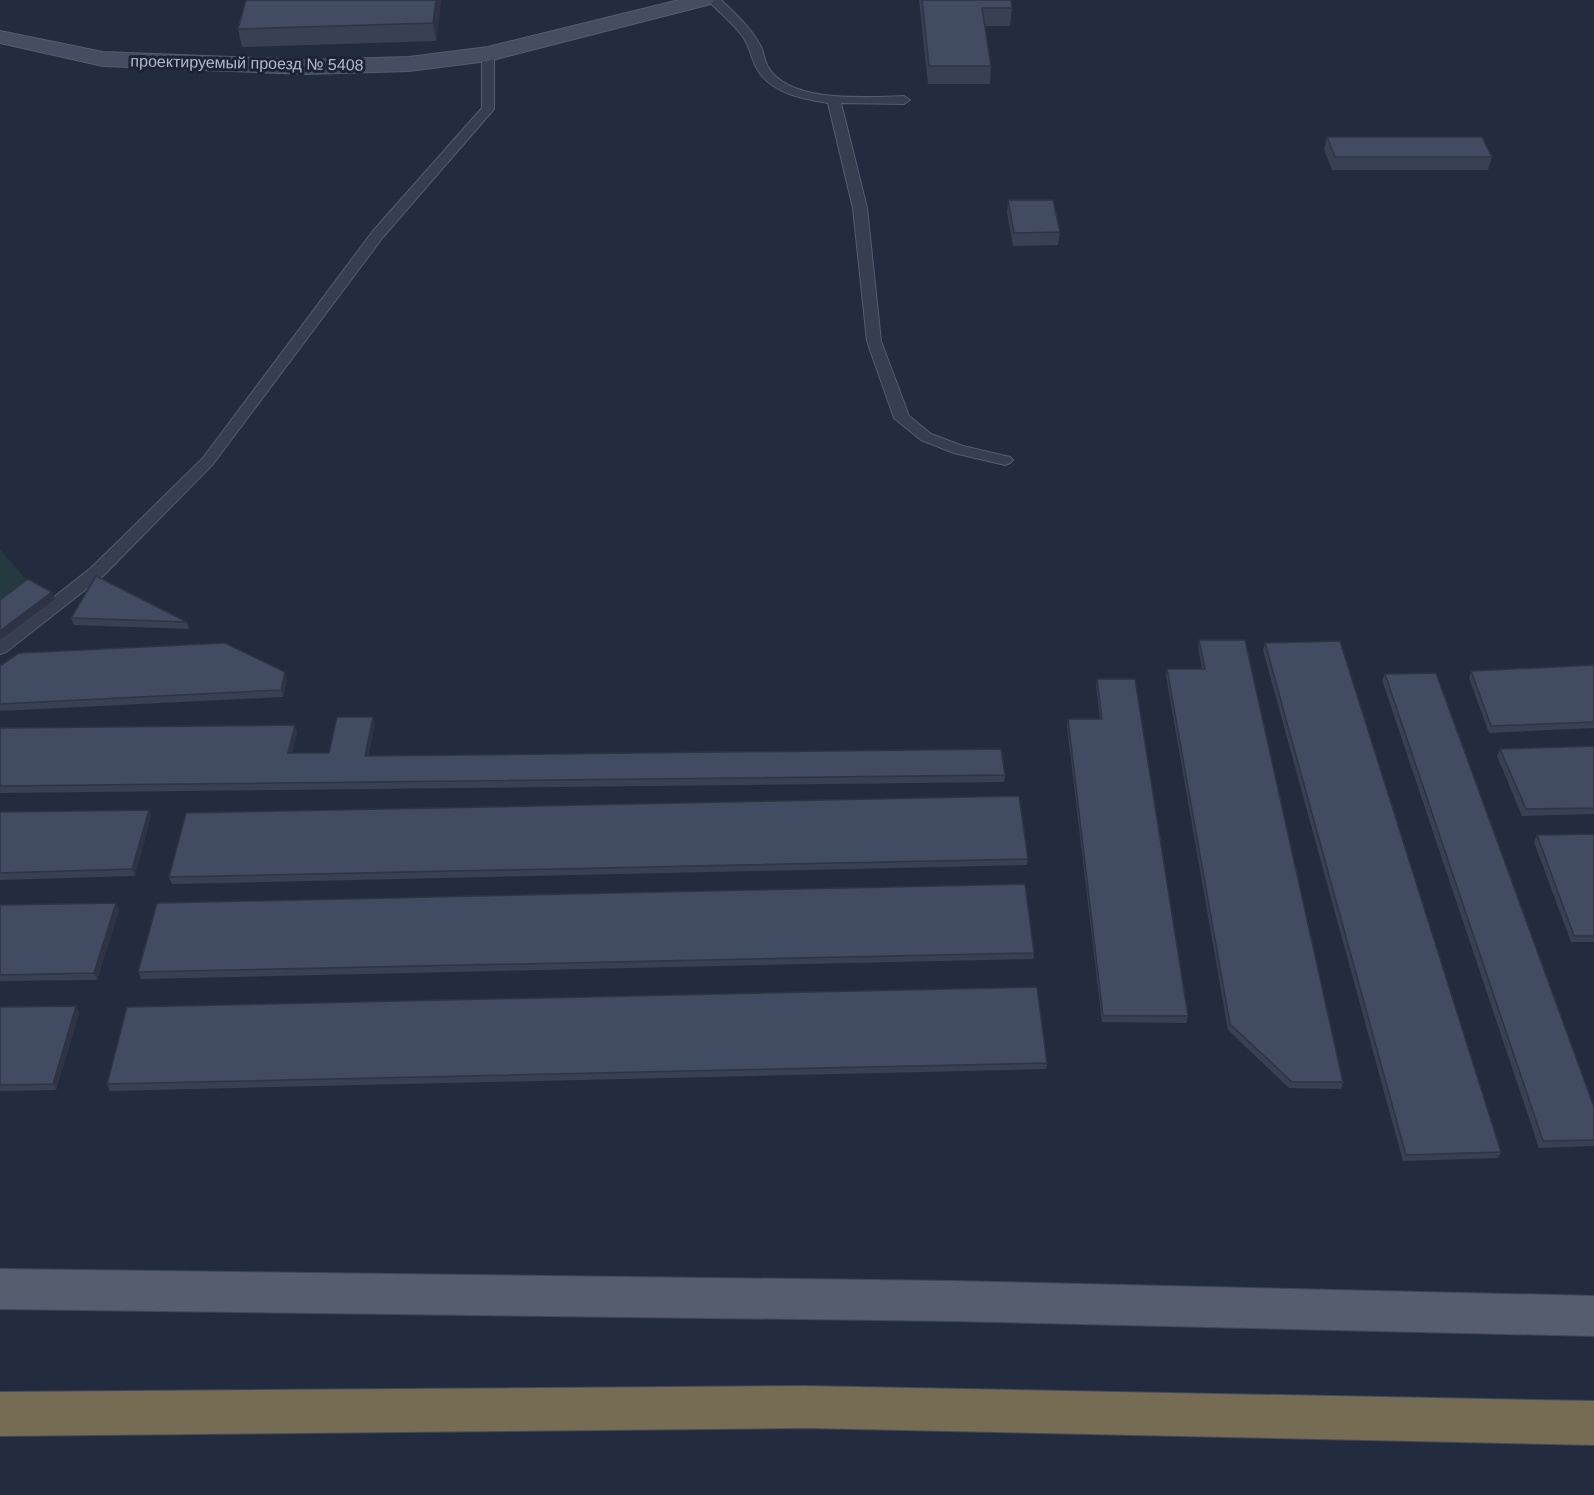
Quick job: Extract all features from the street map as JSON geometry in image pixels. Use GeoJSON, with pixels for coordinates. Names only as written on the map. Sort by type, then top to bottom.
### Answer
{"type":"FeatureCollection","features":[{"type":"Feature","properties":{"kind":"highway"},"geometry":{"type":"LineString","coordinates":[[0,1414],[805,1407],[1594,1423]]}},
{"type":"Feature","properties":{"kind":"main road"},"geometry":{"type":"LineString","coordinates":[[0,1289],[951,1301],[1594,1316]]}},
{"type":"Feature","properties":{"kind":"street","name":"проектируемый проезд № 5408"},"geometry":{"type":"LineString","coordinates":[[0,37],[104,59],[306,67],[409,64],[488,54],[704,0]]}},
{"type":"Feature","properties":{"kind":"lane"},"geometry":{"type":"LineString","coordinates":[[714,0],[746,29],[758,53],[763,70],[779,83],[803,96],[834,100],[904,100]]}},
{"type":"Feature","properties":{"kind":"lane"},"geometry":{"type":"LineString","coordinates":[[0,648],[97,572],[208,461],[378,234],[488,109],[488,54]]}},
{"type":"Feature","properties":{"kind":"lane"},"geometry":{"type":"LineString","coordinates":[[834,100],[860,208],[874,341],[902,418],[926,437],[959,450],[1005,460]]}},
{"type":"Feature","properties":{"kind":"green space"},"geometry":{"type":"Polygon","coordinates":[[[0,549],[28,582],[0,603],[0,549]]]}},
{"type":"Feature","properties":{"kind":"building"},"geometry":{"type":"Polygon","coordinates":[[[246,0],[436,0],[433,23],[238,29],[246,0]]]}},
{"type":"Feature","properties":{"kind":"building"},"geometry":{"type":"Polygon","coordinates":[[[922,0],[1011,0],[1012,8],[982,8],[991,66],[929,66],[922,0]]]}},
{"type":"Feature","properties":{"kind":"building"},"geometry":{"type":"Polygon","coordinates":[[[1327,137],[1482,137],[1492,157],[1335,157],[1327,137]]]}},
{"type":"Feature","properties":{"kind":"building"},"geometry":{"type":"Polygon","coordinates":[[[1008,200],[1053,200],[1060,232],[1014,233],[1008,200]]]}},
{"type":"Feature","properties":{"kind":"building"},"geometry":{"type":"Polygon","coordinates":[[[96,576],[187,622],[71,618],[96,576]]]}},
{"type":"Feature","properties":{"kind":"building"},"geometry":{"type":"Polygon","coordinates":[[[28,579],[52,592],[0,631],[0,600],[28,579]]]}},
{"type":"Feature","properties":{"kind":"building"},"geometry":{"type":"Polygon","coordinates":[[[1199,640],[1245,640],[1343,1082],[1292,1082],[1230,1024],[1167,669],[1205,669],[1199,640]]]}},
{"type":"Feature","properties":{"kind":"building"},"geometry":{"type":"Polygon","coordinates":[[[1340,641],[1501,1152],[1406,1155],[1265,643],[1340,641]]]}},
{"type":"Feature","properties":{"kind":"building"},"geometry":{"type":"Polygon","coordinates":[[[225,643],[285,672],[281,690],[0,704],[0,666],[19,653],[225,643]]]}},
{"type":"Feature","properties":{"kind":"building"},"geometry":{"type":"Polygon","coordinates":[[[1594,665],[1594,722],[1491,726],[1471,671],[1594,665]]]}},
{"type":"Feature","properties":{"kind":"building"},"geometry":{"type":"Polygon","coordinates":[[[1436,673],[1594,1107],[1594,1140],[1543,1141],[1385,674],[1436,673]]]}},
{"type":"Feature","properties":{"kind":"building"},"geometry":{"type":"Polygon","coordinates":[[[1097,679],[1135,679],[1188,1016],[1103,1016],[1068,719],[1102,719],[1097,679]]]}},
{"type":"Feature","properties":{"kind":"building"},"geometry":{"type":"Polygon","coordinates":[[[337,717],[373,717],[365,756],[1001,749],[1005,775],[0,786],[0,728],[295,725],[288,753],[329,753],[337,717]]]}},
{"type":"Feature","properties":{"kind":"building"},"geometry":{"type":"Polygon","coordinates":[[[1594,746],[1594,808],[1526,809],[1500,749],[1594,746]]]}},
{"type":"Feature","properties":{"kind":"building"},"geometry":{"type":"Polygon","coordinates":[[[1019,796],[1028,859],[169,877],[186,813],[1019,796]]]}},
{"type":"Feature","properties":{"kind":"building"},"geometry":{"type":"Polygon","coordinates":[[[149,810],[132,869],[0,873],[0,812],[149,810]]]}},
{"type":"Feature","properties":{"kind":"building"},"geometry":{"type":"Polygon","coordinates":[[[1594,834],[1594,936],[1574,936],[1537,835],[1594,834]]]}},
{"type":"Feature","properties":{"kind":"building"},"geometry":{"type":"Polygon","coordinates":[[[1025,884],[1034,953],[138,972],[157,903],[1025,884]]]}},
{"type":"Feature","properties":{"kind":"building"},"geometry":{"type":"Polygon","coordinates":[[[116,903],[94,973],[0,975],[0,905],[116,903]]]}},
{"type":"Feature","properties":{"kind":"building"},"geometry":{"type":"Polygon","coordinates":[[[1037,987],[1047,1063],[107,1084],[127,1007],[1037,987]]]}},
{"type":"Feature","properties":{"kind":"building"},"geometry":{"type":"Polygon","coordinates":[[[76,1006],[53,1084],[0,1085],[0,1007],[76,1006]]]}}]}
